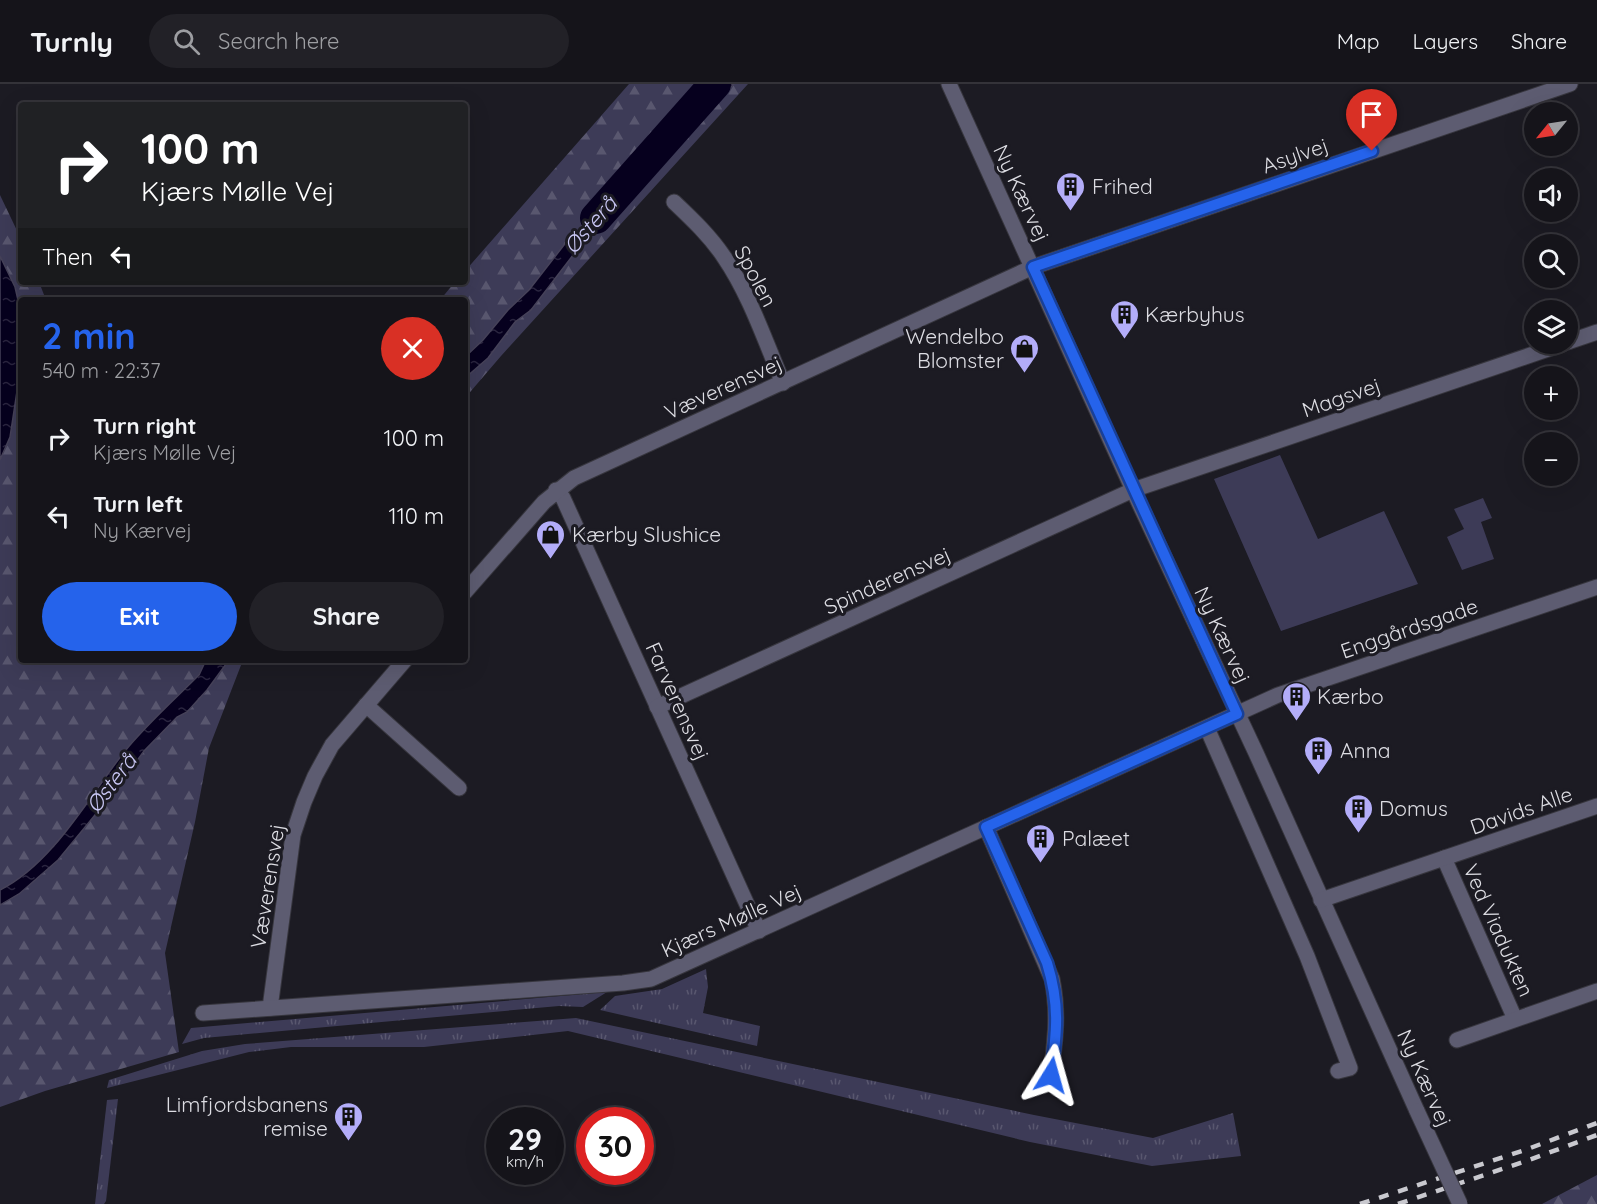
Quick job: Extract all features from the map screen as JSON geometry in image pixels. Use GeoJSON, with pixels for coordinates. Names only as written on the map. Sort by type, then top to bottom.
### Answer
{"type":"FeatureCollection","features":[{"type":"Feature","properties":{"kind":"street","name":"Ny Kærvej"},"geometry":{"type":"LineString","coordinates":[[949,84],[1460,1204]]}},
{"type":"Feature","properties":{"kind":"street","name":"Asylvej"},"geometry":{"type":"LineString","coordinates":[[1033,267],[1570,84]]}},
{"type":"Feature","properties":{"kind":"street","name":"Spolen"},"geometry":{"type":"LineString","coordinates":[[674,202],[724,256],[741,286],[783,383]]}},
{"type":"Feature","properties":{"kind":"street","name":"Væverensvej"},"geometry":{"type":"LineString","coordinates":[[468,589],[544,502],[556,490],[574,478],[1033,267]]}},
{"type":"Feature","properties":{"kind":"street"},"geometry":{"type":"LineString","coordinates":[[1578,339],[1597,332]]}},
{"type":"Feature","properties":{"kind":"street","name":"Magsvej"},"geometry":{"type":"LineString","coordinates":[[1133,490],[1534,354]]}},
{"type":"Feature","properties":{"kind":"street","name":"Farverensvej"},"geometry":{"type":"LineString","coordinates":[[556,490],[563,498],[759,931]]}},
{"type":"Feature","properties":{"kind":"street","name":"Spinderensvej"},"geometry":{"type":"LineString","coordinates":[[657,707],[1133,490]]}},
{"type":"Feature","properties":{"kind":"street","name":"Enggårdsgade"},"geometry":{"type":"LineString","coordinates":[[1237,714],[1278,695],[1597,587]]}},
{"type":"Feature","properties":{"kind":"street","name":"Væverensvej"},"geometry":{"type":"LineString","coordinates":[[270,1008],[293,835],[315,776],[332,745],[402,663]]}},
{"type":"Feature","properties":{"kind":"street"},"geometry":{"type":"LineString","coordinates":[[366,705],[459,788]]}},
{"type":"Feature","properties":{"kind":"street","name":"Kjærs Mølle Vej"},"geometry":{"type":"LineString","coordinates":[[203,1013],[636,982],[651,979],[1237,714]]}},
{"type":"Feature","properties":{"kind":"street"},"geometry":{"type":"LineString","coordinates":[[1207,728],[1306,956],[1350,1068],[1338,1071]]}},
{"type":"Feature","properties":{"kind":"street","name":"Davids Alle"},"geometry":{"type":"LineString","coordinates":[[1321,900],[1597,806]]}},
{"type":"Feature","properties":{"kind":"street"},"geometry":{"type":"LineString","coordinates":[[986,827],[1052,979],[1057,1021],[1051,1075]]}},
{"type":"Feature","properties":{"kind":"street","name":"Ved Viadukten"},"geometry":{"type":"LineString","coordinates":[[1444,858],[1515,1019]]}},
{"type":"Feature","properties":{"kind":"street","name":"Ved Viadukten"},"geometry":{"type":"LineString","coordinates":[[1457,1040],[1597,991]]}},
{"type":"Feature","properties":{"kind":"green space"},"geometry":{"type":"Polygon","coordinates":[[[629,84],[748,84],[468,394],[468,297],[442,297],[452,285],[468,285],[468,268],[629,84]]]}},
{"type":"Feature","properties":{"kind":"green space"},"geometry":{"type":"Polygon","coordinates":[[[0,195],[18,233],[18,285],[40,285],[45,297],[18,297],[18,300],[15,287],[0,256],[0,195]]]}},
{"type":"Feature","properties":{"kind":"green space"},"geometry":{"type":"Polygon","coordinates":[[[18,385],[18,663],[242,663],[209,748],[195,822],[165,953],[179,1052],[45,1091],[0,1107],[0,460],[10,437],[18,385]]]}},
{"type":"Feature","properties":{"kind":"green space"},"geometry":{"type":"Polygon","coordinates":[[[1280,455],[1318,539],[1384,511],[1418,584],[1281,631],[1214,479],[1280,455]]]}},
{"type":"Feature","properties":{"kind":"green space"},"geometry":{"type":"Polygon","coordinates":[[[1483,498],[1492,518],[1481,522],[1494,559],[1462,570],[1447,537],[1464,529],[1454,509],[1483,498]]]}},
{"type":"Feature","properties":{"kind":"green space"},"geometry":{"type":"Polygon","coordinates":[[[706,969],[708,987],[703,1013],[760,1026],[757,1046],[600,1010],[615,996],[662,989],[706,969]]]}},
{"type":"Feature","properties":{"kind":"green space"},"geometry":{"type":"Polygon","coordinates":[[[607,992],[583,1007],[559,1006],[204,1038],[182,1044],[191,1028],[607,992]]]}},
{"type":"Feature","properties":{"kind":"green space"},"geometry":{"type":"Polygon","coordinates":[[[576,1018],[1153,1138],[1233,1113],[1241,1156],[1152,1166],[1030,1142],[568,1031],[424,1047],[291,1047],[249,1052],[107,1088],[109,1080],[202,1051],[245,1044],[576,1018]]]}},
{"type":"Feature","properties":{"kind":"green space"},"geometry":{"type":"Polygon","coordinates":[[[118,1099],[106,1201],[104,1204],[95,1204],[107,1100],[118,1099]]]}},
{"type":"Feature","properties":{"kind":"green space"},"geometry":{"type":"Polygon","coordinates":[[[1597,1175],[1597,1204],[1542,1204],[1597,1175]]]}},
{"type":"Feature","properties":{"kind":"water"},"geometry":{"type":"Polygon","coordinates":[[[716,84],[734,84],[694,122],[654,175],[580,246],[531,310],[515,322],[488,358],[468,375],[468,354],[529,290],[564,245],[592,215],[631,180],[660,147],[680,118],[716,84]]]}},
{"type":"Feature","properties":{"kind":"water"},"geometry":{"type":"Polygon","coordinates":[[[0,256],[15,287],[18,300],[18,385],[10,437],[0,460],[0,256]]]}},
{"type":"Feature","properties":{"kind":"water"},"geometry":{"type":"Polygon","coordinates":[[[205,663],[227,663],[187,712],[177,717],[144,751],[118,787],[58,860],[19,894],[0,905],[0,890],[37,864],[54,846],[125,751],[199,675],[205,663]]]}},
{"type":"Feature","properties":{"kind":"waterway","name":"Østerå"},"geometry":{"type":"LineString","coordinates":[[596,218],[715,84]]}},
{"type":"Feature","properties":{"kind":"railway"},"geometry":{"type":"LineString","coordinates":[[1360,1204],[1525,1150],[1597,1123]]}},
{"type":"Feature","properties":{"kind":"railway"},"geometry":{"type":"LineString","coordinates":[[1398,1204],[1597,1135]]}},
{"type":"Feature","properties":{"kind":"place","name":"Frihed"},"geometry":{"type":"Point","coordinates":[1071,212]}},
{"type":"Feature","properties":{"kind":"place","name":"Kærbyhus"},"geometry":{"type":"Point","coordinates":[1124,340]}},
{"type":"Feature","properties":{"kind":"place","name":"Wendelbo Blomster"},"geometry":{"type":"Point","coordinates":[1025,374]}},
{"type":"Feature","properties":{"kind":"place","name":"Kærby Slushice"},"geometry":{"type":"Point","coordinates":[551,560]}},
{"type":"Feature","properties":{"kind":"place","name":"Kærbo"},"geometry":{"type":"Point","coordinates":[1296,722]}},
{"type":"Feature","properties":{"kind":"place","name":"Anna"},"geometry":{"type":"Point","coordinates":[1319,776]}},
{"type":"Feature","properties":{"kind":"place","name":"Domus"},"geometry":{"type":"Point","coordinates":[1358,834]}},
{"type":"Feature","properties":{"kind":"place","name":"Palæet"},"geometry":{"type":"Point","coordinates":[1041,864]}},
{"type":"Feature","properties":{"kind":"place","name":"Limfjordsbanens remise"},"geometry":{"type":"Point","coordinates":[349,1142]}},
{"type":"Feature","properties":{"kind":"route"},"geometry":{"type":"LineString","coordinates":[[1051,1075],[1057,1021],[1052,979],[986,827],[1237,714],[1033,267],[1372,151]]}}]}
